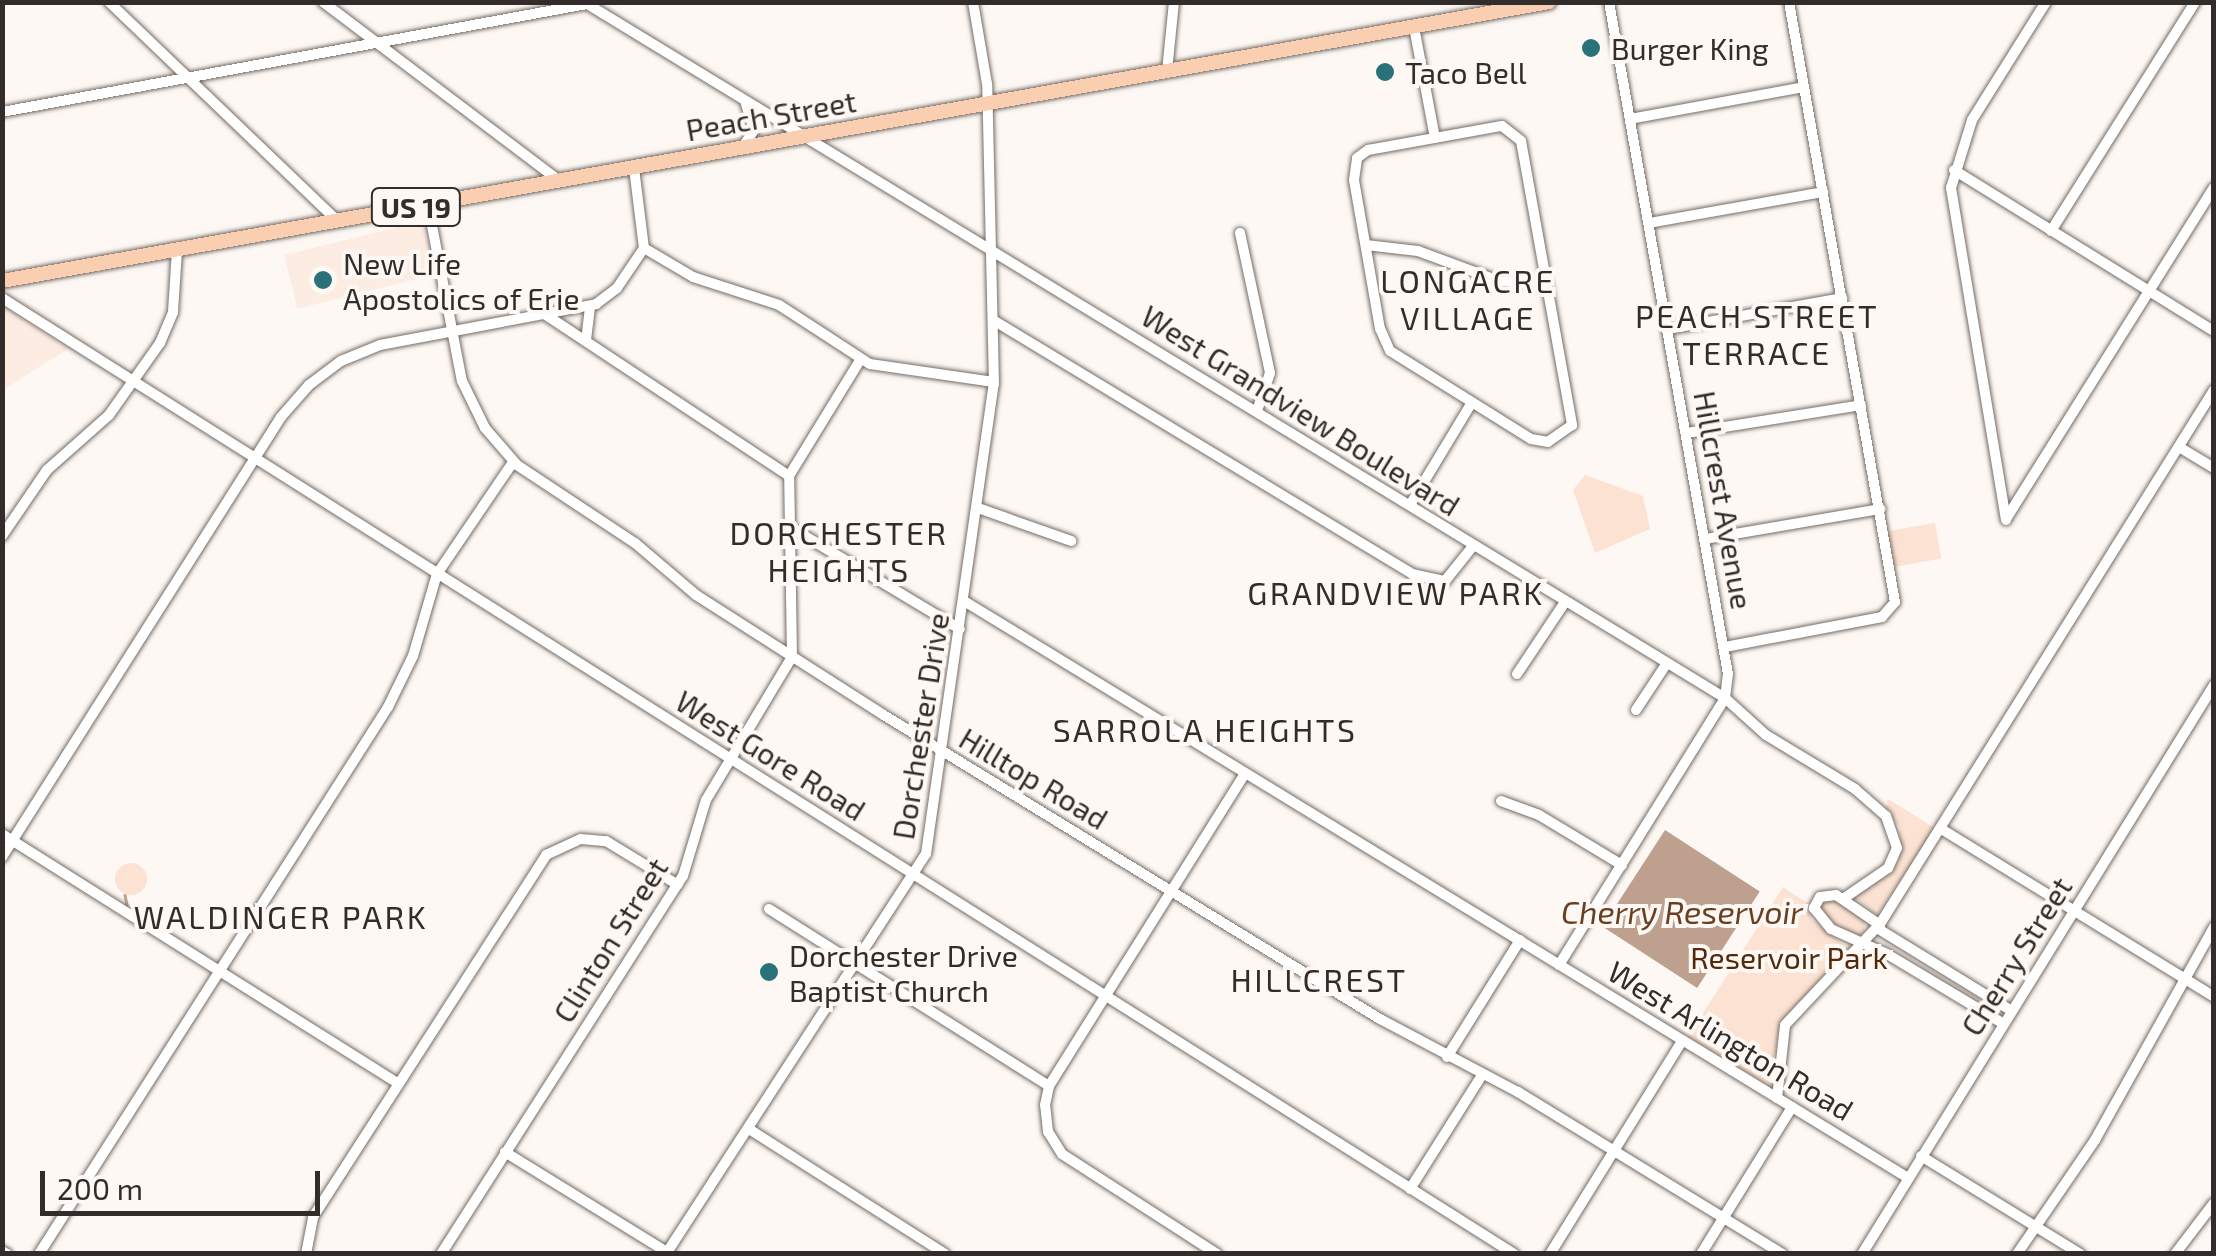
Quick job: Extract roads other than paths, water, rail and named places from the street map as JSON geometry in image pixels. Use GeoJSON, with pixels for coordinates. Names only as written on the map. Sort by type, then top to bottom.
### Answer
{"type":"FeatureCollection","features":[{"type":"Feature","properties":{"kind":"main road","name":"Peach Street"},"geometry":{"type":"LineString","coordinates":[[2,280],[1550,2]]}},
{"type":"Feature","properties":{"kind":"street"},"geometry":{"type":"LineString","coordinates":[[108,2],[192,77],[337,222]]}},
{"type":"Feature","properties":{"kind":"street"},"geometry":{"type":"LineString","coordinates":[[323,2],[560,181]]}},
{"type":"Feature","properties":{"kind":"street","name":"Dorchester Drive"},"geometry":{"type":"LineString","coordinates":[[668,1253],[915,874],[928,848],[994,382],[985,104],[974,2]]}},
{"type":"Feature","properties":{"kind":"street"},"geometry":{"type":"LineString","coordinates":[[1167,71],[1174,2]]}},
{"type":"Feature","properties":{"kind":"street","name":"Hillcrest Avenue"},"geometry":{"type":"LineString","coordinates":[[1609,2],[1725,646],[1726,698]]}},
{"type":"Feature","properties":{"kind":"street"},"geometry":{"type":"LineString","coordinates":[[1725,646],[1892,610],[1880,510],[1789,2]]}},
{"type":"Feature","properties":{"kind":"street"},"geometry":{"type":"LineString","coordinates":[[2046,2],[1972,120],[1954,170],[1954,229],[2006,520],[2214,188]]}},
{"type":"Feature","properties":{"kind":"street"},"geometry":{"type":"LineString","coordinates":[[2050,231],[2194,2]]}},
{"type":"Feature","properties":{"kind":"street"},"geometry":{"type":"LineString","coordinates":[[2,112],[586,4]]}},
{"type":"Feature","properties":{"kind":"street","name":"West Grandview Boulevard"},"geometry":{"type":"LineString","coordinates":[[586,4],[1726,698],[1766,735],[1855,788],[1886,816],[1896,839],[1894,862],[1843,898]]}},
{"type":"Feature","properties":{"kind":"street"},"geometry":{"type":"LineString","coordinates":[[1414,27],[1434,138]]}},
{"type":"Feature","properties":{"kind":"street"},"geometry":{"type":"LineString","coordinates":[[1630,119],[1804,87]]}},
{"type":"Feature","properties":{"kind":"street"},"geometry":{"type":"LineString","coordinates":[[742,148],[754,130],[746,102]]}},
{"type":"Feature","properties":{"kind":"street"},"geometry":{"type":"LineString","coordinates":[[1514,130],[1572,425],[1541,443],[1471,404],[1390,350],[1380,329],[1354,180],[1357,158],[1374,148],[1434,138],[1514,130]]}},
{"type":"Feature","properties":{"kind":"street"},"geometry":{"type":"LineString","coordinates":[[2,857],[8,837],[295,399],[340,361],[380,345],[590,306],[617,288],[644,248],[634,168]]}},
{"type":"Feature","properties":{"kind":"street"},"geometry":{"type":"LineString","coordinates":[[1954,170],[2214,332]]}},
{"type":"Feature","properties":{"kind":"street"},"geometry":{"type":"LineString","coordinates":[[1649,223],[1823,192]]}},
{"type":"Feature","properties":{"kind":"street","name":"Hilltop Road"},"geometry":{"type":"LineString","coordinates":[[428,205],[467,394],[513,462],[792,657],[942,751],[1782,1254]]}},
{"type":"Feature","properties":{"kind":"street"},"geometry":{"type":"LineString","coordinates":[[1240,233],[1270,373],[1257,410]]}},
{"type":"Feature","properties":{"kind":"street"},"geometry":{"type":"LineString","coordinates":[[1366,245],[1418,251],[1499,281],[1546,283]]}},
{"type":"Feature","properties":{"kind":"street"},"geometry":{"type":"LineString","coordinates":[[644,248],[693,278],[779,305],[860,360],[994,382]]}},
{"type":"Feature","properties":{"kind":"street"},"geometry":{"type":"LineString","coordinates":[[2,536],[47,470],[103,422],[135,382],[170,324],[178,250]]}},
{"type":"Feature","properties":{"kind":"street","name":"West Gore Road"},"geometry":{"type":"LineString","coordinates":[[2,298],[1514,1254]]}},
{"type":"Feature","properties":{"kind":"street"},"geometry":{"type":"LineString","coordinates":[[1668,329],[1842,298]]}},
{"type":"Feature","properties":{"kind":"street"},"geometry":{"type":"LineString","coordinates":[[586,340],[590,306]]}},
{"type":"Feature","properties":{"kind":"street"},"geometry":{"type":"LineString","coordinates":[[546,316],[789,476]]}},
{"type":"Feature","properties":{"kind":"street"},"geometry":{"type":"LineString","coordinates":[[993,320],[1412,574],[1445,581],[1473,546]]}},
{"type":"Feature","properties":{"kind":"street"},"geometry":{"type":"LineString","coordinates":[[792,657],[789,476],[860,360]]}},
{"type":"Feature","properties":{"kind":"street"},"geometry":{"type":"LineString","coordinates":[[1777,1098],[1785,1025],[1878,927],[1943,830],[2214,390]]}},
{"type":"Feature","properties":{"kind":"street"},"geometry":{"type":"LineString","coordinates":[[1410,505],[1471,404]]}},
{"type":"Feature","properties":{"kind":"street"},"geometry":{"type":"LineString","coordinates":[[1686,433],[1861,405]]}},
{"type":"Feature","properties":{"kind":"street"},"geometry":{"type":"LineString","coordinates":[[2178,447],[2214,468]]}},
{"type":"Feature","properties":{"kind":"street"},"geometry":{"type":"LineString","coordinates":[[38,1254],[388,707],[412,656],[437,574],[513,462]]}},
{"type":"Feature","properties":{"kind":"street"},"geometry":{"type":"LineString","coordinates":[[978,508],[1071,541]]}},
{"type":"Feature","properties":{"kind":"street"},"geometry":{"type":"LineString","coordinates":[[1706,538],[1880,510]]}},
{"type":"Feature","properties":{"kind":"street"},"geometry":{"type":"LineString","coordinates":[[790,528],[960,629]]}},
{"type":"Feature","properties":{"kind":"street","name":"West Arlington Road"},"geometry":{"type":"LineString","coordinates":[[964,601],[1908,1178]]}},
{"type":"Feature","properties":{"kind":"street"},"geometry":{"type":"LineString","coordinates":[[1516,674],[1565,602]]}},
{"type":"Feature","properties":{"kind":"street","name":"Clinton Street"},"geometry":{"type":"LineString","coordinates":[[441,1254],[678,885],[706,800],[792,657]]}},
{"type":"Feature","properties":{"kind":"street"},"geometry":{"type":"LineString","coordinates":[[1636,710],[1667,664]]}},
{"type":"Feature","properties":{"kind":"street","name":"Cherry Street"},"geometry":{"type":"LineString","coordinates":[[1862,1254],[2214,684]]}},
{"type":"Feature","properties":{"kind":"street"},"geometry":{"type":"LineString","coordinates":[[1560,964],[1726,698]]}},
{"type":"Feature","properties":{"kind":"street"},"geometry":{"type":"LineString","coordinates":[[1217,1254],[1062,1154],[1045,1119],[1049,1086],[1245,772]]}},
{"type":"Feature","properties":{"kind":"street"},"geometry":{"type":"LineString","coordinates":[[1501,800],[1539,814],[1622,865]]}},
{"type":"Feature","properties":{"kind":"street"},"geometry":{"type":"LineString","coordinates":[[1943,830],[2214,996]]}},
{"type":"Feature","properties":{"kind":"street"},"geometry":{"type":"LineString","coordinates":[[8,837],[398,1084]]}},
{"type":"Feature","properties":{"kind":"street"},"geometry":{"type":"LineString","coordinates":[[306,1254],[313,1217],[521,888],[555,848],[581,839],[612,842],[678,885]]}},
{"type":"Feature","properties":{"kind":"street"},"geometry":{"type":"LineString","coordinates":[[2004,1024],[1814,915],[1820,896],[1843,898],[1878,927],[2012,1011]]}},
{"type":"Feature","properties":{"kind":"street"},"geometry":{"type":"LineString","coordinates":[[769,909],[1049,1086]]}},
{"type":"Feature","properties":{"kind":"street"},"geometry":{"type":"LineString","coordinates":[[2017,1254],[2095,1140],[2214,928]]}},
{"type":"Feature","properties":{"kind":"street"},"geometry":{"type":"LineString","coordinates":[[1448,1057],[1520,940]]}},
{"type":"Feature","properties":{"kind":"street"},"geometry":{"type":"LineString","coordinates":[[1550,1254],[1682,1041]]}},
{"type":"Feature","properties":{"kind":"street"},"geometry":{"type":"LineString","coordinates":[[1410,1189],[1482,1075]]}},
{"type":"Feature","properties":{"kind":"street"},"geometry":{"type":"LineString","coordinates":[[1701,1254],[1792,1108]]}},
{"type":"Feature","properties":{"kind":"street"},"geometry":{"type":"LineString","coordinates":[[748,1129],[945,1254]]}},
{"type":"Feature","properties":{"kind":"street"},"geometry":{"type":"LineString","coordinates":[[506,1152],[668,1253]]}},
{"type":"Feature","properties":{"kind":"street"},"geometry":{"type":"LineString","coordinates":[[1921,1156],[2080,1254]]}},
{"type":"Feature","properties":{"kind":"street"},"geometry":{"type":"LineString","coordinates":[[2175,1254],[2214,1203]]}},
{"type":"Feature","properties":{"kind":"water","name":"Cherry Reservoir"},"geometry":{"type":"Polygon","coordinates":[[[1665,830],[1760,892],[1697,988],[1602,926],[1665,830]]]}},
{"type":"Feature","properties":{"kind":"waterway"},"geometry":{"type":"LineString","coordinates":[[125,895],[127,905]]}},
{"type":"Feature","properties":{"kind":"place","name":"Burger King"},"geometry":{"type":"Point","coordinates":[1591,48]}},
{"type":"Feature","properties":{"kind":"place","name":"Taco Bell"},"geometry":{"type":"Point","coordinates":[1385,72]}},
{"type":"Feature","properties":{"kind":"place","name":"New Life Apostolics of Erie"},"geometry":{"type":"Point","coordinates":[323,280]}},
{"type":"Feature","properties":{"kind":"place","name":"Dorchester Drive Baptist Church"},"geometry":{"type":"Point","coordinates":[769,972]}},
{"type":"Feature","properties":{"kind":"district","name":"LONGACRE VILLAGE"},"geometry":{"type":"Point","coordinates":[1468,300]}},
{"type":"Feature","properties":{"kind":"district","name":"PEACH STREET TERRACE"},"geometry":{"type":"Point","coordinates":[1757,334]}},
{"type":"Feature","properties":{"kind":"district","name":"DORCHESTER HEIGHTS"},"geometry":{"type":"Point","coordinates":[839,552]}},
{"type":"Feature","properties":{"kind":"district","name":"GRANDVIEW PARK"},"geometry":{"type":"Point","coordinates":[1396,592]}},
{"type":"Feature","properties":{"kind":"district","name":"SARROLA HEIGHTS"},"geometry":{"type":"Point","coordinates":[1205,729]}},
{"type":"Feature","properties":{"kind":"district","name":"WALDINGER PARK"},"geometry":{"type":"Point","coordinates":[281,916]}},
{"type":"Feature","properties":{"kind":"district","name":"HILLCREST"},"geometry":{"type":"Point","coordinates":[1319,979]}},
{"type":"Feature","properties":{"kind":"park label","name":"Reservoir Park"},"geometry":{"type":"Point","coordinates":[1789,957]}}]}
